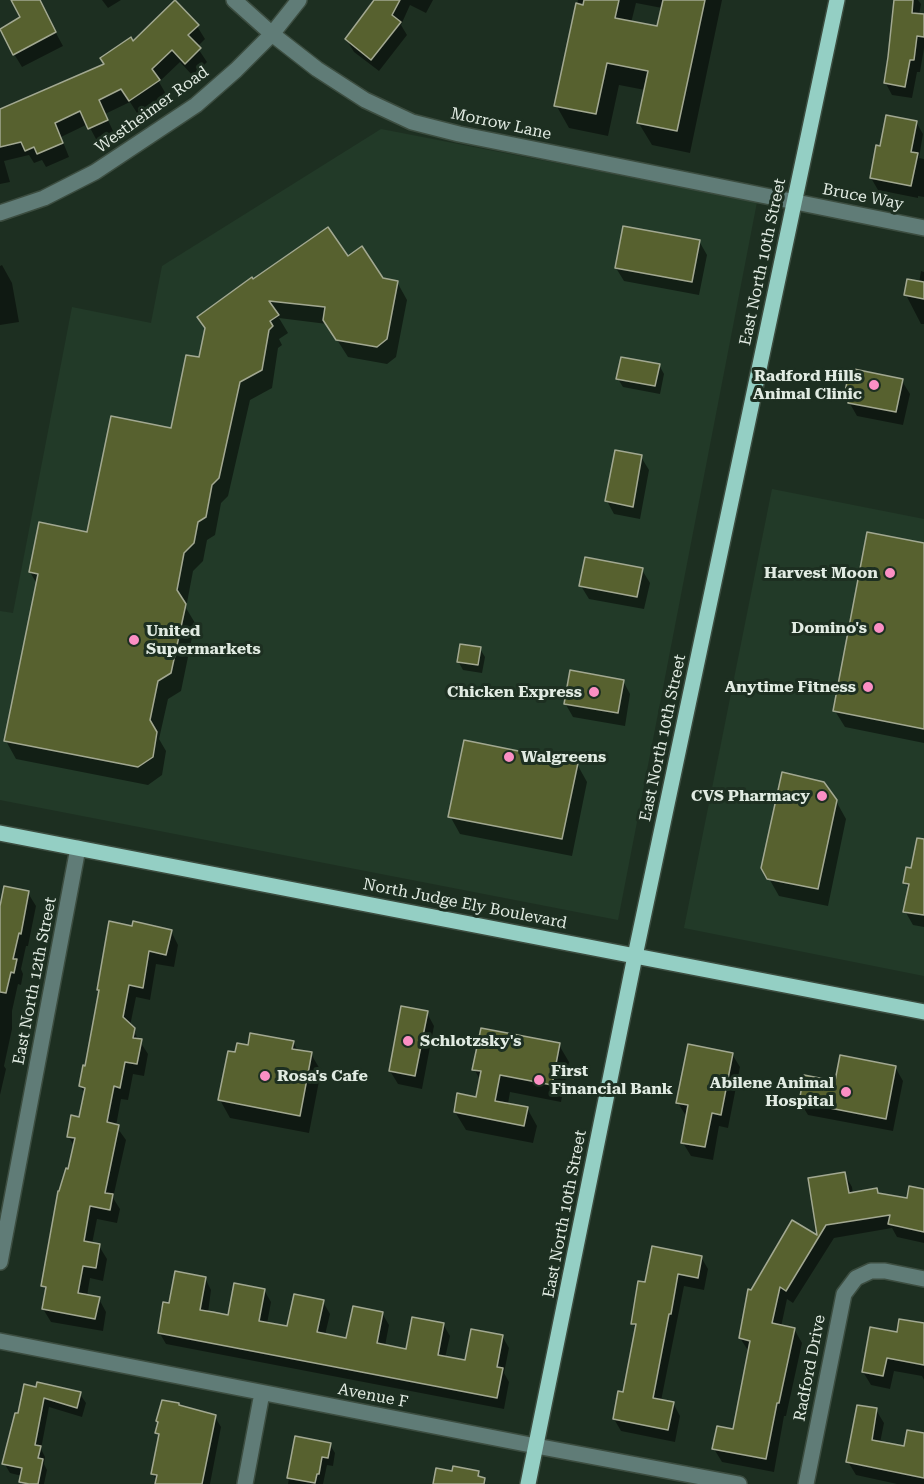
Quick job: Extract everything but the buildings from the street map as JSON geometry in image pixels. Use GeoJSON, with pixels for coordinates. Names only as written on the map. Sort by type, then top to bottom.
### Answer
{"type":"FeatureCollection","features":[{"type":"Feature","properties":{"kind":"main road","name":"East North 10th Street"},"geometry":{"type":"LineString","coordinates":[[528,1484],[635,956],[837,0]]}},
{"type":"Feature","properties":{"kind":"main road","name":"North Judge Ely Boulevard"},"geometry":{"type":"LineString","coordinates":[[0,833],[924,1012]]}},
{"type":"Feature","properties":{"kind":"street","name":"Morrow Lane"},"geometry":{"type":"LineString","coordinates":[[234,0],[272,34],[317,69],[365,100],[412,122],[469,137],[795,202]]}},
{"type":"Feature","properties":{"kind":"street","name":"Westheimer Road"},"geometry":{"type":"LineString","coordinates":[[0,213],[44,198],[95,172],[196,105],[272,34],[299,0]]}},
{"type":"Feature","properties":{"kind":"street","name":"Bruce Way"},"geometry":{"type":"LineString","coordinates":[[795,202],[924,228]]}},
{"type":"Feature","properties":{"kind":"street","name":"East North 12th Street"},"geometry":{"type":"LineString","coordinates":[[0,1262],[78,848]]}},
{"type":"Feature","properties":{"kind":"street","name":"Radford Drive"},"geometry":{"type":"LineString","coordinates":[[807,1484],[844,1294],[856,1278],[871,1271],[885,1271],[924,1279]]}},
{"type":"Feature","properties":{"kind":"street","name":"Avenue F"},"geometry":{"type":"LineString","coordinates":[[0,1341],[739,1484]]}},
{"type":"Feature","properties":{"kind":"street"},"geometry":{"type":"LineString","coordinates":[[245,1484],[262,1393]]}},
{"type":"Feature","properties":{"kind":"shaded area"},"geometry":{"type":"Polygon","coordinates":[[[381,129],[757,202],[618,920],[0,800],[0,611],[13,613],[72,307],[151,323],[162,266],[381,129]]]}},
{"type":"Feature","properties":{"kind":"shaded area"},"geometry":{"type":"Polygon","coordinates":[[[772,489],[924,519],[924,976],[684,928],[772,489]]]}},
{"type":"Feature","properties":{"kind":"place","name":"Radford Hills Animal Clinic"},"geometry":{"type":"Point","coordinates":[874,385]}},
{"type":"Feature","properties":{"kind":"place","name":"Harvest Moon"},"geometry":{"type":"Point","coordinates":[890,573]}},
{"type":"Feature","properties":{"kind":"place","name":"Domino's"},"geometry":{"type":"Point","coordinates":[879,628]}},
{"type":"Feature","properties":{"kind":"place","name":"United Supermarkets"},"geometry":{"type":"Point","coordinates":[134,640]}},
{"type":"Feature","properties":{"kind":"place","name":"Anytime Fitness"},"geometry":{"type":"Point","coordinates":[868,687]}},
{"type":"Feature","properties":{"kind":"place","name":"Chicken Express"},"geometry":{"type":"Point","coordinates":[594,692]}},
{"type":"Feature","properties":{"kind":"place","name":"Walgreens"},"geometry":{"type":"Point","coordinates":[509,757]}},
{"type":"Feature","properties":{"kind":"place","name":"CVS Pharmacy"},"geometry":{"type":"Point","coordinates":[822,796]}},
{"type":"Feature","properties":{"kind":"place","name":"Schlotzsky's"},"geometry":{"type":"Point","coordinates":[408,1041]}},
{"type":"Feature","properties":{"kind":"place","name":"Rosa's Cafe"},"geometry":{"type":"Point","coordinates":[265,1076]}},
{"type":"Feature","properties":{"kind":"place","name":"First Financial Bank"},"geometry":{"type":"Point","coordinates":[539,1080]}},
{"type":"Feature","properties":{"kind":"place","name":"Abilene Animal Hospital"},"geometry":{"type":"Point","coordinates":[846,1092]}}]}
